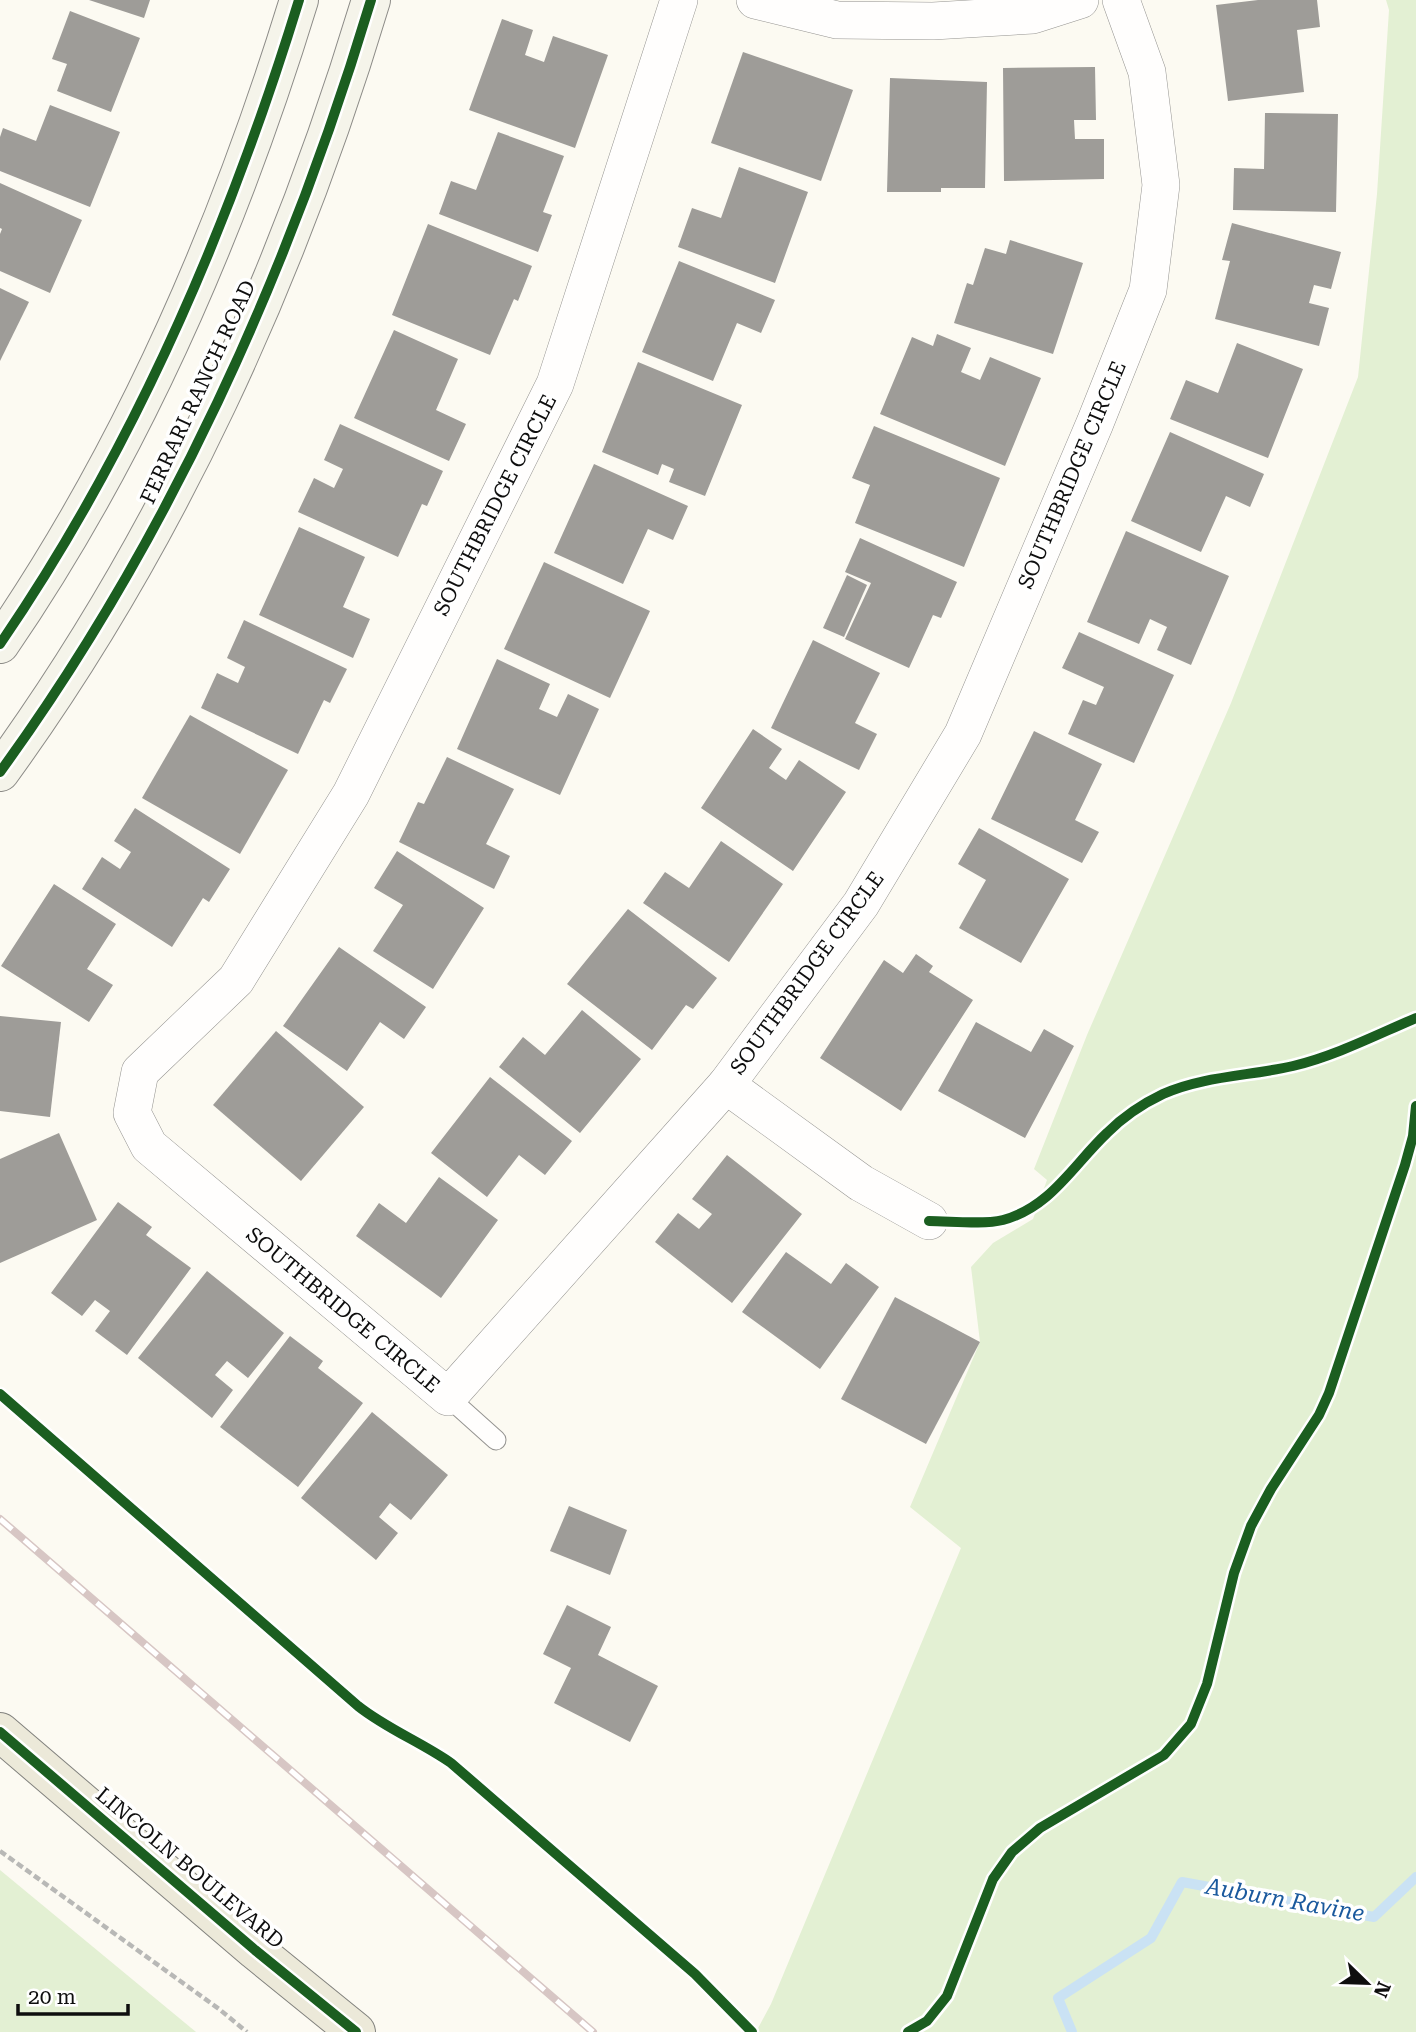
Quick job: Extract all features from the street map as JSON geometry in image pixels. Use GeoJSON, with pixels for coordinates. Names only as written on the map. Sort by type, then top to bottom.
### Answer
{"type":"FeatureCollection","features":[{"type":"Feature","properties":{"kind":"main road"},"geometry":{"type":"LineString","coordinates":[[0,644],[63,543],[110,459],[193,291],[259,123],[299,0]]}},
{"type":"Feature","properties":{"kind":"main road","name":"FERRARI RANCH ROAD"},"geometry":{"type":"LineString","coordinates":[[0,772],[76,661],[134,566],[174,490],[259,313],[342,95],[371,0]]}},
{"type":"Feature","properties":{"kind":"main road","name":"LINCOLN BOULEVARD"},"geometry":{"type":"LineString","coordinates":[[0,1732],[255,1950],[356,2032]]}},
{"type":"Feature","properties":{"kind":"street","name":"SOUTHBRIDGE CIRCLE"},"geometry":{"type":"LineString","coordinates":[[679,0],[555,384],[351,794],[236,980],[140,1072],[132,1113],[149,1146],[448,1397],[726,1086],[861,904],[963,734],[1095,423],[1148,290],[1161,185],[1147,72],[1121,0]]}},
{"type":"Feature","properties":{"kind":"street"},"geometry":{"type":"LineString","coordinates":[[755,0],[837,20],[933,21],[1033,15],[1080,0]]}},
{"type":"Feature","properties":{"kind":"street"},"geometry":{"type":"LineString","coordinates":[[726,1086],[861,1183],[929,1221]]}},
{"type":"Feature","properties":{"kind":"lane"},"geometry":{"type":"LineString","coordinates":[[448,1397],[496,1440]]}},
{"type":"Feature","properties":{"kind":"path"},"geometry":{"type":"LineString","coordinates":[[0,1852],[247,2032]]}},
{"type":"Feature","properties":{"kind":"green space"},"geometry":{"type":"Polygon","coordinates":[[[1386,0],[1416,0],[1416,2032],[1077,2032],[1062,2005],[1072,2032],[756,2032],[771,2004],[961,1548],[910,1507],[980,1342],[971,1267],[993,1243],[1033,1219],[1047,1180],[1034,1169],[1087,1035],[1231,703],[1358,377],[1377,194],[1389,10],[1386,0]]]}},
{"type":"Feature","properties":{"kind":"green space"},"geometry":{"type":"Polygon","coordinates":[[[0,1870],[196,2032],[0,2032],[0,1870]]]}},
{"type":"Feature","properties":{"kind":"building"},"geometry":{"type":"Polygon","coordinates":[[[89,0],[150,0],[144,18],[89,0]]]}},
{"type":"Feature","properties":{"kind":"building"},"geometry":{"type":"Polygon","coordinates":[[[1258,0],[1317,0],[1320,27],[1297,30],[1304,92],[1228,101],[1216,5],[1258,0]]]}},
{"type":"Feature","properties":{"kind":"building"},"geometry":{"type":"Polygon","coordinates":[[[70,11],[140,38],[111,112],[57,91],[67,64],[52,59],[70,11]]]}},
{"type":"Feature","properties":{"kind":"building"},"geometry":{"type":"Polygon","coordinates":[[[502,19],[533,30],[525,55],[544,62],[553,36],[608,55],[575,148],[469,110],[502,19]]]}},
{"type":"Feature","properties":{"kind":"building"},"geometry":{"type":"Polygon","coordinates":[[[743,52],[853,90],[821,181],[711,143],[743,52]]]}},
{"type":"Feature","properties":{"kind":"building"},"geometry":{"type":"Polygon","coordinates":[[[1095,67],[1096,120],[1074,120],[1075,139],[1104,139],[1104,179],[1004,181],[1003,68],[1095,67]]]}},
{"type":"Feature","properties":{"kind":"building"},"geometry":{"type":"Polygon","coordinates":[[[890,78],[987,82],[985,188],[941,188],[941,192],[887,192],[890,78]]]}},
{"type":"Feature","properties":{"kind":"building"},"geometry":{"type":"Polygon","coordinates":[[[50,105],[120,132],[90,207],[0,171],[0,137],[3,128],[36,141],[50,105]]]}},
{"type":"Feature","properties":{"kind":"building"},"geometry":{"type":"Polygon","coordinates":[[[1265,113],[1338,114],[1336,212],[1233,210],[1234,168],[1264,169],[1265,113]]]}},
{"type":"Feature","properties":{"kind":"building"},"geometry":{"type":"Polygon","coordinates":[[[498,132],[564,156],[543,212],[552,215],[538,252],[439,214],[451,181],[476,190],[498,132]]]}},
{"type":"Feature","properties":{"kind":"building"},"geometry":{"type":"Polygon","coordinates":[[[739,167],[808,192],[775,283],[678,247],[692,208],[721,218],[739,167]]]}},
{"type":"Feature","properties":{"kind":"building"},"geometry":{"type":"Polygon","coordinates":[[[0,183],[82,220],[50,293],[0,271],[0,183]]]}},
{"type":"Feature","properties":{"kind":"building"},"geometry":{"type":"Polygon","coordinates":[[[1232,223],[1341,252],[1331,289],[1314,285],[1309,303],[1329,308],[1319,346],[1215,319],[1230,261],[1222,260],[1232,223]]]}},
{"type":"Feature","properties":{"kind":"building"},"geometry":{"type":"Polygon","coordinates":[[[428,224],[532,266],[518,301],[514,299],[490,355],[392,315],[428,224]]]}},
{"type":"Feature","properties":{"kind":"building"},"geometry":{"type":"Polygon","coordinates":[[[1010,240],[1083,263],[1053,354],[954,323],[967,283],[973,285],[985,248],[1006,254],[1010,240]]]}},
{"type":"Feature","properties":{"kind":"building"},"geometry":{"type":"Polygon","coordinates":[[[679,261],[775,300],[761,333],[737,323],[713,381],[642,352],[679,261]]]}},
{"type":"Feature","properties":{"kind":"building"},"geometry":{"type":"Polygon","coordinates":[[[0,288],[29,302],[0,361],[0,288]]]}},
{"type":"Feature","properties":{"kind":"building"},"geometry":{"type":"Polygon","coordinates":[[[394,330],[458,359],[436,410],[466,424],[449,461],[354,418],[394,330]]]}},
{"type":"Feature","properties":{"kind":"building"},"geometry":{"type":"Polygon","coordinates":[[[937,334],[971,348],[961,372],[980,380],[990,357],[1041,378],[1005,466],[880,414],[912,337],[933,346],[937,334]]]}},
{"type":"Feature","properties":{"kind":"building"},"geometry":{"type":"Polygon","coordinates":[[[1237,343],[1303,369],[1268,458],[1170,419],[1186,380],[1218,393],[1237,343]]]}},
{"type":"Feature","properties":{"kind":"building"},"geometry":{"type":"Polygon","coordinates":[[[638,362],[742,405],[705,496],[669,482],[674,469],[662,464],[658,475],[602,452],[638,362]]]}},
{"type":"Feature","properties":{"kind":"building"},"geometry":{"type":"Polygon","coordinates":[[[340,424],[443,471],[427,506],[422,504],[398,557],[298,512],[314,478],[334,488],[343,469],[324,460],[340,424]]]}},
{"type":"Feature","properties":{"kind":"building"},"geometry":{"type":"Polygon","coordinates":[[[874,426],[1000,478],[964,567],[855,523],[870,485],[852,478],[874,426]]]}},
{"type":"Feature","properties":{"kind":"building"},"geometry":{"type":"Polygon","coordinates":[[[1170,432],[1264,474],[1250,507],[1226,496],[1201,552],[1131,521],[1170,432]]]}},
{"type":"Feature","properties":{"kind":"building"},"geometry":{"type":"Polygon","coordinates":[[[594,464],[688,506],[673,540],[648,529],[623,584],[554,553],[594,464]]]}},
{"type":"Feature","properties":{"kind":"building"},"geometry":{"type":"Polygon","coordinates":[[[299,527],[365,557],[343,607],[370,619],[353,658],[259,615],[299,527]]]}},
{"type":"Feature","properties":{"kind":"building"},"geometry":{"type":"Polygon","coordinates":[[[1126,531],[1229,576],[1191,665],[1157,650],[1167,627],[1150,619],[1139,644],[1087,622],[1126,531]]]}},
{"type":"Feature","properties":{"kind":"building"},"geometry":{"type":"Polygon","coordinates":[[[860,538],[957,582],[941,618],[933,615],[909,668],[845,639],[871,583],[845,572],[860,538]]]}},
{"type":"Feature","properties":{"kind":"building"},"geometry":{"type":"Polygon","coordinates":[[[544,562],[650,611],[610,698],[504,649],[544,562]]]}},
{"type":"Feature","properties":{"kind":"building"},"geometry":{"type":"Polygon","coordinates":[[[847,575],[867,585],[844,637],[823,628],[847,575]]]}},
{"type":"Feature","properties":{"kind":"building"},"geometry":{"type":"Polygon","coordinates":[[[244,620],[347,669],[330,703],[324,700],[298,754],[201,708],[217,673],[238,683],[245,667],[227,658],[244,620]]]}},
{"type":"Feature","properties":{"kind":"building"},"geometry":{"type":"Polygon","coordinates":[[[1079,632],[1174,675],[1134,763],[1068,734],[1083,700],[1096,705],[1104,687],[1062,668],[1079,632]]]}},
{"type":"Feature","properties":{"kind":"building"},"geometry":{"type":"Polygon","coordinates":[[[813,640],[880,673],[855,723],[877,734],[859,770],[771,728],[813,640]]]}},
{"type":"Feature","properties":{"kind":"building"},"geometry":{"type":"Polygon","coordinates":[[[497,659],[550,684],[539,709],[557,717],[568,694],[599,709],[560,795],[457,749],[497,659]]]}},
{"type":"Feature","properties":{"kind":"building"},"geometry":{"type":"Polygon","coordinates":[[[190,715],[288,770],[240,854],[142,798],[190,715]]]}},
{"type":"Feature","properties":{"kind":"building"},"geometry":{"type":"Polygon","coordinates":[[[753,729],[782,749],[769,768],[786,780],[799,760],[846,792],[793,871],[701,808],[753,729]]]}},
{"type":"Feature","properties":{"kind":"building"},"geometry":{"type":"Polygon","coordinates":[[[1034,731],[1102,764],[1075,820],[1099,832],[1082,863],[991,819],[1034,731]]]}},
{"type":"Feature","properties":{"kind":"building"},"geometry":{"type":"Polygon","coordinates":[[[447,757],[514,789],[486,844],[510,856],[494,889],[399,842],[418,802],[424,804],[447,757]]]}},
{"type":"Feature","properties":{"kind":"building"},"geometry":{"type":"Polygon","coordinates":[[[135,808],[230,869],[209,902],[203,898],[172,947],[82,889],[102,857],[120,869],[131,852],[114,841],[135,808]]]}},
{"type":"Feature","properties":{"kind":"building"},"geometry":{"type":"Polygon","coordinates":[[[979,828],[1069,879],[1021,963],[959,928],[986,880],[958,864],[979,828]]]}},
{"type":"Feature","properties":{"kind":"building"},"geometry":{"type":"Polygon","coordinates":[[[721,841],[783,884],[729,962],[643,903],[665,872],[689,888],[721,841]]]}},
{"type":"Feature","properties":{"kind":"building"},"geometry":{"type":"Polygon","coordinates":[[[397,851],[484,908],[433,989],[373,951],[403,905],[374,888],[397,851]]]}},
{"type":"Feature","properties":{"kind":"building"},"geometry":{"type":"Polygon","coordinates":[[[54,884],[116,924],[87,969],[113,985],[89,1022],[1,966],[54,884]]]}},
{"type":"Feature","properties":{"kind":"building"},"geometry":{"type":"Polygon","coordinates":[[[628,909],[717,978],[693,1009],[686,1005],[652,1050],[567,984],[628,909]]]}},
{"type":"Feature","properties":{"kind":"building"},"geometry":{"type":"Polygon","coordinates":[[[339,947],[426,1007],[404,1039],[380,1022],[347,1071],[283,1026],[339,947]]]}},
{"type":"Feature","properties":{"kind":"building"},"geometry":{"type":"Polygon","coordinates":[[[916,954],[933,966],[929,972],[973,1000],[901,1111],[820,1058],[884,960],[903,973],[916,954]]]}},
{"type":"Feature","properties":{"kind":"building"},"geometry":{"type":"Polygon","coordinates":[[[582,1010],[641,1059],[580,1133],[499,1067],[523,1037],[545,1055],[582,1010]]]}},
{"type":"Feature","properties":{"kind":"building"},"geometry":{"type":"Polygon","coordinates":[[[0,1016],[61,1022],[50,1117],[0,1111],[0,1016]]]}},
{"type":"Feature","properties":{"kind":"building"},"geometry":{"type":"Polygon","coordinates":[[[976,1022],[1031,1052],[1044,1029],[1074,1046],[1025,1138],[938,1091],[976,1022]]]}},
{"type":"Feature","properties":{"kind":"building"},"geometry":{"type":"Polygon","coordinates":[[[276,1031],[364,1107],[301,1181],[213,1105],[276,1031]]]}},
{"type":"Feature","properties":{"kind":"building"},"geometry":{"type":"Polygon","coordinates":[[[490,1077],[572,1141],[545,1175],[519,1155],[487,1197],[431,1153],[490,1077]]]}},
{"type":"Feature","properties":{"kind":"building"},"geometry":{"type":"Polygon","coordinates":[[[59,1133],[97,1220],[0,1263],[0,1159],[59,1133]]]}},
{"type":"Feature","properties":{"kind":"building"},"geometry":{"type":"Polygon","coordinates":[[[727,1155],[802,1214],[732,1303],[655,1242],[678,1213],[699,1229],[712,1214],[692,1199],[727,1155]]]}},
{"type":"Feature","properties":{"kind":"building"},"geometry":{"type":"Polygon","coordinates":[[[439,1177],[498,1220],[441,1298],[356,1236],[379,1203],[406,1223],[439,1177]]]}},
{"type":"Feature","properties":{"kind":"building"},"geometry":{"type":"Polygon","coordinates":[[[118,1202],[152,1227],[146,1235],[191,1268],[127,1355],[95,1331],[110,1311],[95,1300],[82,1316],[51,1293],[118,1202]]]}},
{"type":"Feature","properties":{"kind":"building"},"geometry":{"type":"Polygon","coordinates":[[[786,1252],[831,1284],[846,1263],[879,1287],[820,1369],[742,1312],[786,1252]]]}},
{"type":"Feature","properties":{"kind":"building"},"geometry":{"type":"Polygon","coordinates":[[[207,1271],[284,1333],[248,1378],[227,1361],[215,1375],[233,1390],[212,1418],[138,1358],[207,1271]]]}},
{"type":"Feature","properties":{"kind":"building"},"geometry":{"type":"Polygon","coordinates":[[[895,1297],[980,1342],[926,1444],[841,1399],[895,1297]]]}},
{"type":"Feature","properties":{"kind":"building"},"geometry":{"type":"Polygon","coordinates":[[[290,1336],[323,1361],[318,1368],[363,1403],[298,1487],[220,1427],[290,1336]]]}},
{"type":"Feature","properties":{"kind":"building"},"geometry":{"type":"Polygon","coordinates":[[[372,1412],[448,1475],[411,1520],[390,1503],[379,1517],[398,1533],[376,1560],[301,1498],[372,1412]]]}},
{"type":"Feature","properties":{"kind":"building"},"geometry":{"type":"Polygon","coordinates":[[[569,1506],[627,1530],[610,1575],[550,1551],[569,1506]]]}},
{"type":"Feature","properties":{"kind":"building"},"geometry":{"type":"Polygon","coordinates":[[[567,1605],[611,1627],[598,1655],[658,1686],[630,1742],[554,1703],[571,1668],[543,1654],[567,1605]]]}},
{"type":"Feature","properties":{"kind":"waterway","name":"Auburn Ravine"},"geometry":{"type":"LineString","coordinates":[[1072,2032],[1058,1998],[1151,1938],[1182,1882],[1374,1917],[1416,1877]]}},
{"type":"Feature","properties":{"kind":"railway"},"geometry":{"type":"LineString","coordinates":[[0,1519],[593,2032]]}},
{"type":"Feature","properties":{"kind":"cycle path"},"geometry":{"type":"LineString","coordinates":[[0,644],[93,493],[174,334],[242,168],[299,0]]}},
{"type":"Feature","properties":{"kind":"cycle path"},"geometry":{"type":"LineString","coordinates":[[0,772],[61,684],[117,592],[170,498],[218,402],[302,203],[371,0]]}},
{"type":"Feature","properties":{"kind":"cycle path"},"geometry":{"type":"LineString","coordinates":[[929,1221],[986,1222],[1020,1214],[1060,1184],[1120,1122],[1163,1094],[1194,1083],[1309,1062],[1416,1018]]}},
{"type":"Feature","properties":{"kind":"cycle path"},"geometry":{"type":"LineString","coordinates":[[908,2032],[927,2021],[947,1996],[993,1879],[1012,1852],[1040,1828],[1164,1755],[1191,1724],[1207,1684],[1234,1573],[1251,1526],[1271,1489],[1319,1415],[1329,1393],[1405,1165],[1413,1136],[1416,1106]]}},
{"type":"Feature","properties":{"kind":"cycle path"},"geometry":{"type":"LineString","coordinates":[[0,1394],[358,1706],[451,1763],[695,1974],[752,2032]]}},
{"type":"Feature","properties":{"kind":"cycle path"},"geometry":{"type":"LineString","coordinates":[[0,1732],[255,1950],[356,2032]]}}]}
